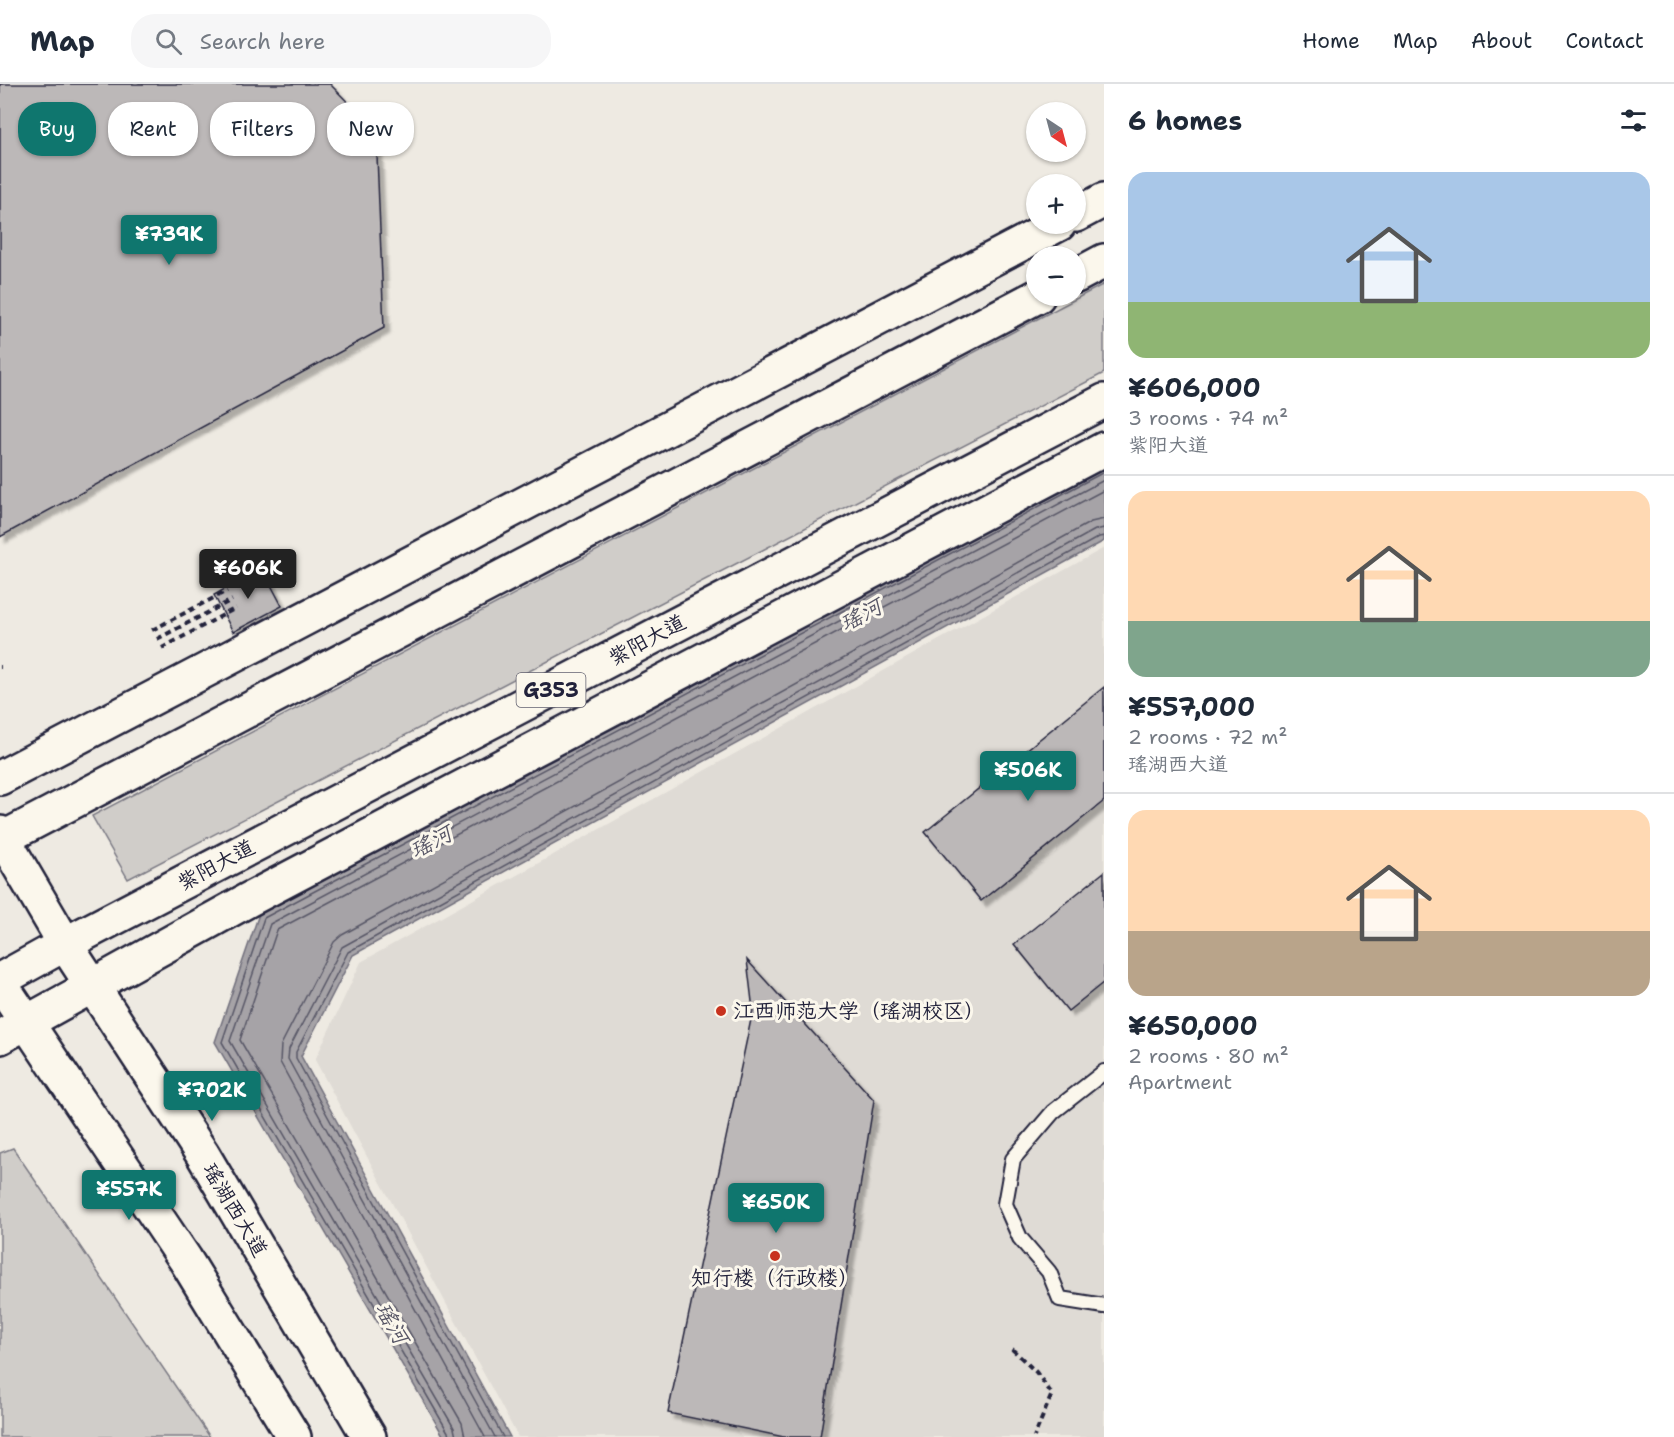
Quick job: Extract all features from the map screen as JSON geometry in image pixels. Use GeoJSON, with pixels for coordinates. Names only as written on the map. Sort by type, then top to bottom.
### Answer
{"type":"FeatureCollection","features":[{"type":"Feature","properties":{"kind":"main road"},"geometry":{"type":"LineString","coordinates":[[1086,210],[1104,200]]}},
{"type":"Feature","properties":{"kind":"main road"},"geometry":{"type":"LineString","coordinates":[[0,778],[1040,234]]}},
{"type":"Feature","properties":{"kind":"main road"},"geometry":{"type":"LineString","coordinates":[[1086,271],[1104,261]]}},
{"type":"Feature","properties":{"kind":"main road"},"geometry":{"type":"LineString","coordinates":[[1,837],[1026,302]]}},
{"type":"Feature","properties":{"kind":"main road","name":"紫阳大道"},"geometry":{"type":"LineString","coordinates":[[0,982],[65,944],[1104,401]]}},
{"type":"Feature","properties":{"kind":"main road"},"geometry":{"type":"LineString","coordinates":[[13,1030],[248,900],[1104,449]]}},
{"type":"Feature","properties":{"kind":"main road","name":"瑶湖西大道"},"geometry":{"type":"LineString","coordinates":[[1,837],[65,944],[203,1155],[369,1437]]}},
{"type":"Feature","properties":{"kind":"main road"},"geometry":{"type":"LineString","coordinates":[[0,982],[13,1030],[185,1259],[294,1437]]}},
{"type":"Feature","properties":{"kind":"lane"},"geometry":{"type":"LineString","coordinates":[[1101,1305],[1060,1299],[1049,1272],[1020,1238],[1005,1204],[1013,1159],[1053,1112],[1104,1072]]}},
{"type":"Feature","properties":{"kind":"path"},"geometry":{"type":"LineString","coordinates":[[152,630],[227,591]]}},
{"type":"Feature","properties":{"kind":"path"},"geometry":{"type":"LineString","coordinates":[[157,639],[232,600]]}},
{"type":"Feature","properties":{"kind":"path"},"geometry":{"type":"LineString","coordinates":[[162,648],[236,608]]}},
{"type":"Feature","properties":{"kind":"path"},"geometry":{"type":"LineString","coordinates":[[1012,1349],[1036,1372],[1052,1395],[1034,1437]]}},
{"type":"Feature","properties":{"kind":"shaded area"},"geometry":{"type":"Polygon","coordinates":[[[1104,284],[1104,373],[128,879],[92,816],[1062,306],[1086,306],[1086,293],[1104,284]]]}},
{"type":"Feature","properties":{"kind":"shaded area","name":"江西师范大学（瑶湖校区）"},"geometry":{"type":"Polygon","coordinates":[[[1104,548],[1104,1437],[518,1437],[315,1060],[361,962],[1104,548]]]}},
{"type":"Feature","properties":{"kind":"shaded area"},"geometry":{"type":"Polygon","coordinates":[[[13,1148],[210,1437],[0,1437],[0,1153],[13,1148]]]}},
{"type":"Feature","properties":{"kind":"water","name":"瑶河"},"geometry":{"type":"Polygon","coordinates":[[[1104,465],[1104,541],[353,955],[301,1056],[510,1437],[444,1437],[215,1042],[259,914],[1104,465]]]}},
{"type":"Feature","properties":{"kind":"building"},"geometry":{"type":"Polygon","coordinates":[[[0,84],[330,84],[348,102],[327,102],[327,156],[377,156],[384,328],[0,537],[0,84]]]}},
{"type":"Feature","properties":{"kind":"building"},"geometry":{"type":"Polygon","coordinates":[[[262,568],[282,606],[233,632],[214,595],[262,568]]]}},
{"type":"Feature","properties":{"kind":"building"},"geometry":{"type":"Polygon","coordinates":[[[1104,687],[1104,801],[981,901],[925,832],[1104,687]]]}},
{"type":"Feature","properties":{"kind":"building"},"geometry":{"type":"Polygon","coordinates":[[[1104,872],[1104,982],[1068,1011],[1014,944],[1104,872]]]}},
{"type":"Feature","properties":{"kind":"building","name":"知行楼（行政楼）"},"geometry":{"type":"Polygon","coordinates":[[[747,960],[874,1100],[820,1437],[784,1437],[668,1413],[753,1010],[747,960]]]}},
{"type":"Feature","properties":{"kind":"place","name":"江西师范大学（瑶湖校区）"},"geometry":{"type":"Point","coordinates":[721,1011]}},
{"type":"Feature","properties":{"kind":"place","name":"知行楼（行政楼）"},"geometry":{"type":"Point","coordinates":[775,1256]}}]}
